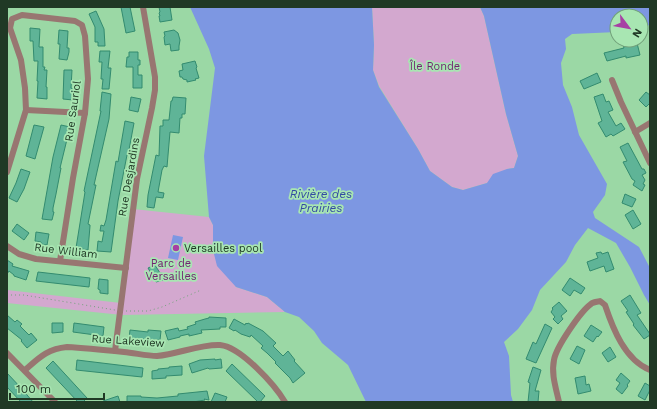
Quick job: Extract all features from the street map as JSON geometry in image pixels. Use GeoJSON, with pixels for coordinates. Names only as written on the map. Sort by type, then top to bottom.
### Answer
{"type":"FeatureCollection","features":[{"type":"Feature","properties":{"kind":"street","name":"Rue Desjardins"},"geometry":{"type":"LineString","coordinates":[[115,351],[137,179],[155,90],[155,77],[143,7]]}},
{"type":"Feature","properties":{"kind":"street","name":"Rue Sauriol"},"geometry":{"type":"LineString","coordinates":[[7,172],[26,110],[21,60],[10,28],[12,19],[22,15],[75,21],[82,25],[85,36],[88,79],[85,113],[72,178],[60,261]]}},
{"type":"Feature","properties":{"kind":"street"},"geometry":{"type":"LineString","coordinates":[[612,80],[650,163]]}},
{"type":"Feature","properties":{"kind":"street"},"geometry":{"type":"LineString","coordinates":[[26,110],[85,113]]}},
{"type":"Feature","properties":{"kind":"street"},"geometry":{"type":"LineString","coordinates":[[635,132],[650,124]]}},
{"type":"Feature","properties":{"kind":"street","name":"Rue William"},"geometry":{"type":"LineString","coordinates":[[7,246],[19,254],[36,259],[126,268]]}},
{"type":"Feature","properties":{"kind":"street"},"geometry":{"type":"LineString","coordinates":[[559,402],[553,376],[554,358],[566,335],[578,318],[592,303],[600,301],[606,304],[610,320],[624,347],[633,359],[646,369],[650,370]]}},
{"type":"Feature","properties":{"kind":"street","name":"Rue Lakeview"},"geometry":{"type":"LineString","coordinates":[[25,370],[51,350],[67,346],[156,356],[220,345],[229,347],[246,358],[281,394],[286,402]]}},
{"type":"Feature","properties":{"kind":"street"},"geometry":{"type":"LineString","coordinates":[[7,353],[55,402]]}},
{"type":"Feature","properties":{"kind":"path"},"geometry":{"type":"LineString","coordinates":[[7,295],[24,295],[120,310],[148,311],[162,307],[201,290]]}},
{"type":"Feature","properties":{"kind":"green space","name":"Île Ronde"},"geometry":{"type":"Polygon","coordinates":[[[372,7],[480,7],[484,16],[506,114],[518,156],[514,168],[507,169],[487,183],[463,190],[452,187],[430,171],[379,86],[373,70],[374,45],[372,7]]]}},
{"type":"Feature","properties":{"kind":"green space","name":"Parc de Versailles"},"geometry":{"type":"Polygon","coordinates":[[[133,209],[209,217],[213,225],[213,250],[236,287],[267,297],[285,312],[122,315],[7,303],[7,290],[121,303],[133,209]]]}},
{"type":"Feature","properties":{"kind":"water","name":"Rivière des Prairies"},"geometry":{"type":"Polygon","coordinates":[[[190,7],[372,7],[374,45],[373,70],[379,87],[430,171],[452,187],[463,190],[487,183],[493,174],[514,168],[518,156],[506,114],[484,16],[480,7],[650,7],[649,25],[649,8],[609,8],[609,32],[572,34],[565,39],[566,49],[561,63],[563,85],[572,107],[579,135],[607,184],[605,195],[593,212],[595,218],[639,247],[650,268],[650,305],[616,243],[588,228],[575,245],[566,262],[540,290],[532,310],[518,329],[504,342],[509,356],[511,395],[513,402],[366,402],[348,365],[322,343],[314,331],[299,317],[285,312],[267,297],[236,287],[217,266],[213,250],[213,225],[209,217],[204,156],[215,68],[209,49],[190,7]]]}},
{"type":"Feature","properties":{"kind":"water","name":"Versailles pool"},"geometry":{"type":"Polygon","coordinates":[[[173,235],[183,237],[178,260],[168,258],[173,235]]]}},
{"type":"Feature","properties":{"kind":"building"},"geometry":{"type":"Polygon","coordinates":[[[121,7],[130,7],[135,31],[126,33],[121,7]]]}},
{"type":"Feature","properties":{"kind":"building"},"geometry":{"type":"Polygon","coordinates":[[[159,7],[170,7],[172,20],[160,22],[159,7]]]}},
{"type":"Feature","properties":{"kind":"building"},"geometry":{"type":"Polygon","coordinates":[[[96,11],[104,29],[105,46],[98,46],[98,42],[95,42],[95,27],[89,14],[96,11]]]}},
{"type":"Feature","properties":{"kind":"building"},"geometry":{"type":"Polygon","coordinates":[[[30,28],[40,29],[39,47],[43,47],[43,67],[45,67],[44,70],[47,70],[47,99],[37,98],[38,61],[34,61],[33,41],[30,41],[30,28]]]}},
{"type":"Feature","properties":{"kind":"building"},"geometry":{"type":"Polygon","coordinates":[[[59,30],[68,31],[67,48],[69,48],[69,52],[67,60],[59,59],[59,30]]]}},
{"type":"Feature","properties":{"kind":"building"},"geometry":{"type":"Polygon","coordinates":[[[174,30],[178,33],[180,40],[179,50],[171,51],[170,44],[165,45],[164,32],[174,30]]]}},
{"type":"Feature","properties":{"kind":"building"},"geometry":{"type":"Polygon","coordinates":[[[624,48],[638,48],[640,55],[626,58],[626,56],[607,61],[604,53],[624,48]]]}},
{"type":"Feature","properties":{"kind":"building"},"geometry":{"type":"Polygon","coordinates":[[[100,51],[110,51],[108,68],[111,68],[109,89],[102,89],[102,62],[99,62],[100,51]]]}},
{"type":"Feature","properties":{"kind":"building"},"geometry":{"type":"Polygon","coordinates":[[[129,52],[138,52],[138,60],[140,60],[140,65],[138,65],[138,75],[142,75],[142,88],[133,88],[133,67],[126,67],[129,52]]]}},
{"type":"Feature","properties":{"kind":"building"},"geometry":{"type":"Polygon","coordinates":[[[195,61],[199,78],[187,82],[187,80],[180,77],[179,71],[183,70],[182,64],[195,61]]]}},
{"type":"Feature","properties":{"kind":"building"},"geometry":{"type":"Polygon","coordinates":[[[64,70],[72,70],[71,88],[73,89],[73,100],[63,99],[64,70]]]}},
{"type":"Feature","properties":{"kind":"building"},"geometry":{"type":"Polygon","coordinates":[[[597,73],[601,82],[584,89],[580,81],[597,73]]]}},
{"type":"Feature","properties":{"kind":"building"},"geometry":{"type":"Polygon","coordinates":[[[102,92],[111,94],[109,119],[94,185],[96,185],[88,224],[90,226],[88,250],[76,248],[84,191],[101,111],[102,92]]]}},
{"type":"Feature","properties":{"kind":"building"},"geometry":{"type":"Polygon","coordinates":[[[646,92],[650,95],[650,103],[646,107],[639,100],[646,92]]]}},
{"type":"Feature","properties":{"kind":"building"},"geometry":{"type":"Polygon","coordinates":[[[603,94],[606,102],[609,101],[613,110],[608,112],[616,126],[621,123],[625,129],[613,136],[611,134],[606,137],[598,123],[602,121],[594,97],[603,94]]]}},
{"type":"Feature","properties":{"kind":"building"},"geometry":{"type":"Polygon","coordinates":[[[131,97],[141,99],[138,112],[129,110],[131,97]]]}},
{"type":"Feature","properties":{"kind":"building"},"geometry":{"type":"Polygon","coordinates":[[[173,97],[186,98],[185,114],[182,114],[182,118],[180,118],[179,133],[170,132],[167,167],[164,166],[162,170],[158,192],[164,193],[163,198],[156,197],[154,208],[147,207],[156,155],[159,156],[160,126],[163,126],[163,120],[169,120],[171,101],[173,97]]]}},
{"type":"Feature","properties":{"kind":"building"},"geometry":{"type":"Polygon","coordinates":[[[125,121],[134,123],[118,201],[111,252],[97,251],[98,241],[102,242],[104,231],[100,231],[101,225],[104,226],[106,220],[116,161],[118,162],[125,121]]]}},
{"type":"Feature","properties":{"kind":"building"},"geometry":{"type":"Polygon","coordinates":[[[34,125],[44,127],[35,159],[26,156],[34,125]]]}},
{"type":"Feature","properties":{"kind":"building"},"geometry":{"type":"Polygon","coordinates":[[[61,125],[70,127],[60,168],[53,208],[54,212],[52,220],[42,219],[53,157],[61,125]]]}},
{"type":"Feature","properties":{"kind":"building"},"geometry":{"type":"Polygon","coordinates":[[[628,143],[642,169],[644,169],[646,173],[642,175],[645,180],[643,184],[645,185],[642,191],[633,185],[635,181],[632,179],[623,162],[627,161],[620,147],[628,143]]]}},
{"type":"Feature","properties":{"kind":"building"},"geometry":{"type":"Polygon","coordinates":[[[21,169],[30,172],[24,189],[17,202],[9,198],[21,169]]]}},
{"type":"Feature","properties":{"kind":"building"},"geometry":{"type":"Polygon","coordinates":[[[625,194],[636,199],[632,207],[622,203],[625,194]]]}},
{"type":"Feature","properties":{"kind":"building"},"geometry":{"type":"Polygon","coordinates":[[[633,210],[641,224],[633,229],[625,215],[633,210]]]}},
{"type":"Feature","properties":{"kind":"building"},"geometry":{"type":"Polygon","coordinates":[[[17,224],[29,233],[24,240],[12,231],[17,224]]]}},
{"type":"Feature","properties":{"kind":"building"},"geometry":{"type":"Polygon","coordinates":[[[36,232],[49,234],[47,245],[35,241],[36,232]]]}},
{"type":"Feature","properties":{"kind":"building"},"geometry":{"type":"Polygon","coordinates":[[[601,252],[602,254],[608,252],[614,269],[606,272],[604,266],[590,271],[587,262],[598,258],[596,253],[601,252]]]}},
{"type":"Feature","properties":{"kind":"building"},"geometry":{"type":"Polygon","coordinates":[[[7,260],[13,264],[12,266],[29,271],[26,280],[14,276],[9,271],[7,274],[7,260]]]}},
{"type":"Feature","properties":{"kind":"building"},"geometry":{"type":"Polygon","coordinates":[[[155,265],[160,273],[167,274],[167,279],[156,282],[148,268],[155,265]]]}},
{"type":"Feature","properties":{"kind":"building"},"geometry":{"type":"Polygon","coordinates":[[[38,272],[90,278],[89,287],[36,281],[38,272]]]}},
{"type":"Feature","properties":{"kind":"building"},"geometry":{"type":"Polygon","coordinates":[[[570,278],[585,288],[581,294],[574,290],[570,296],[562,290],[570,278]]]}},
{"type":"Feature","properties":{"kind":"building"},"geometry":{"type":"Polygon","coordinates":[[[99,279],[108,280],[108,294],[100,293],[100,290],[98,289],[99,279]]]}},
{"type":"Feature","properties":{"kind":"building"},"geometry":{"type":"Polygon","coordinates":[[[630,295],[641,313],[637,315],[650,334],[644,339],[633,325],[634,324],[626,312],[628,311],[621,301],[630,295]]]}},
{"type":"Feature","properties":{"kind":"building"},"geometry":{"type":"Polygon","coordinates":[[[559,302],[567,311],[561,316],[563,319],[558,324],[553,319],[555,317],[551,312],[553,309],[552,308],[559,302]]]}},
{"type":"Feature","properties":{"kind":"building"},"geometry":{"type":"Polygon","coordinates":[[[7,315],[15,322],[17,320],[22,324],[20,326],[29,335],[31,333],[37,340],[27,348],[21,341],[22,340],[7,328],[7,315]]]}},
{"type":"Feature","properties":{"kind":"building"},"geometry":{"type":"Polygon","coordinates":[[[209,317],[226,318],[226,327],[220,327],[220,329],[201,330],[202,333],[189,336],[189,334],[168,340],[165,331],[178,328],[179,331],[188,329],[187,327],[196,324],[195,322],[209,317]]]}},
{"type":"Feature","properties":{"kind":"building"},"geometry":{"type":"Polygon","coordinates":[[[234,319],[245,325],[248,323],[263,331],[276,343],[273,346],[283,356],[288,351],[295,360],[294,361],[305,373],[293,383],[275,363],[276,362],[261,348],[263,346],[251,335],[250,337],[229,328],[234,319]]]}},
{"type":"Feature","properties":{"kind":"building"},"geometry":{"type":"Polygon","coordinates":[[[52,323],[63,323],[63,332],[52,333],[52,323]]]}},
{"type":"Feature","properties":{"kind":"building"},"geometry":{"type":"Polygon","coordinates":[[[74,323],[104,327],[103,336],[73,332],[74,323]]]}},
{"type":"Feature","properties":{"kind":"building"},"geometry":{"type":"Polygon","coordinates":[[[545,324],[552,328],[536,363],[526,359],[533,342],[536,344],[545,324]]]}},
{"type":"Feature","properties":{"kind":"building"},"geometry":{"type":"Polygon","coordinates":[[[591,325],[602,332],[593,342],[584,336],[591,325]]]}},
{"type":"Feature","properties":{"kind":"building"},"geometry":{"type":"Polygon","coordinates":[[[130,330],[148,332],[148,330],[161,331],[160,340],[129,339],[130,330]]]}},
{"type":"Feature","properties":{"kind":"building"},"geometry":{"type":"Polygon","coordinates":[[[577,346],[585,350],[579,364],[570,359],[577,346]]]}},
{"type":"Feature","properties":{"kind":"building"},"geometry":{"type":"Polygon","coordinates":[[[610,347],[616,357],[608,362],[602,353],[610,347]]]}},
{"type":"Feature","properties":{"kind":"building"},"geometry":{"type":"Polygon","coordinates":[[[221,359],[222,368],[208,368],[192,373],[189,364],[200,360],[221,359]]]}},
{"type":"Feature","properties":{"kind":"building"},"geometry":{"type":"Polygon","coordinates":[[[77,360],[143,368],[142,377],[76,370],[77,360]]]}},
{"type":"Feature","properties":{"kind":"building"},"geometry":{"type":"Polygon","coordinates":[[[53,361],[87,398],[83,402],[78,402],[46,368],[53,361]]]}},
{"type":"Feature","properties":{"kind":"building"},"geometry":{"type":"Polygon","coordinates":[[[232,364],[265,396],[260,402],[258,402],[226,371],[232,364]]]}},
{"type":"Feature","properties":{"kind":"building"},"geometry":{"type":"Polygon","coordinates":[[[182,366],[182,375],[152,379],[152,371],[182,366]]]}},
{"type":"Feature","properties":{"kind":"building"},"geometry":{"type":"Polygon","coordinates":[[[533,367],[541,370],[535,391],[539,391],[538,402],[528,402],[530,383],[528,382],[533,367]]]}},
{"type":"Feature","properties":{"kind":"building"},"geometry":{"type":"Polygon","coordinates":[[[7,373],[33,402],[21,402],[7,387],[7,373]]]}},
{"type":"Feature","properties":{"kind":"building"},"geometry":{"type":"Polygon","coordinates":[[[621,373],[630,381],[622,394],[616,389],[620,383],[616,380],[621,373]]]}},
{"type":"Feature","properties":{"kind":"building"},"geometry":{"type":"Polygon","coordinates":[[[585,376],[586,385],[589,384],[591,391],[578,394],[575,378],[585,376]]]}},
{"type":"Feature","properties":{"kind":"building"},"geometry":{"type":"Polygon","coordinates":[[[645,383],[650,386],[650,390],[645,400],[638,396],[645,383]]]}},
{"type":"Feature","properties":{"kind":"building"},"geometry":{"type":"Polygon","coordinates":[[[207,391],[209,400],[204,399],[205,400],[193,402],[127,402],[127,396],[157,398],[207,391]]]}},
{"type":"Feature","properties":{"kind":"building"},"geometry":{"type":"Polygon","coordinates":[[[215,393],[227,397],[225,402],[211,402],[215,393]]]}},
{"type":"Feature","properties":{"kind":"building"},"geometry":{"type":"Polygon","coordinates":[[[118,396],[120,402],[103,402],[103,401],[118,396]]]}},
{"type":"Feature","properties":{"kind":"place","name":"Versailles pool"},"geometry":{"type":"Point","coordinates":[176,248]}}]}
